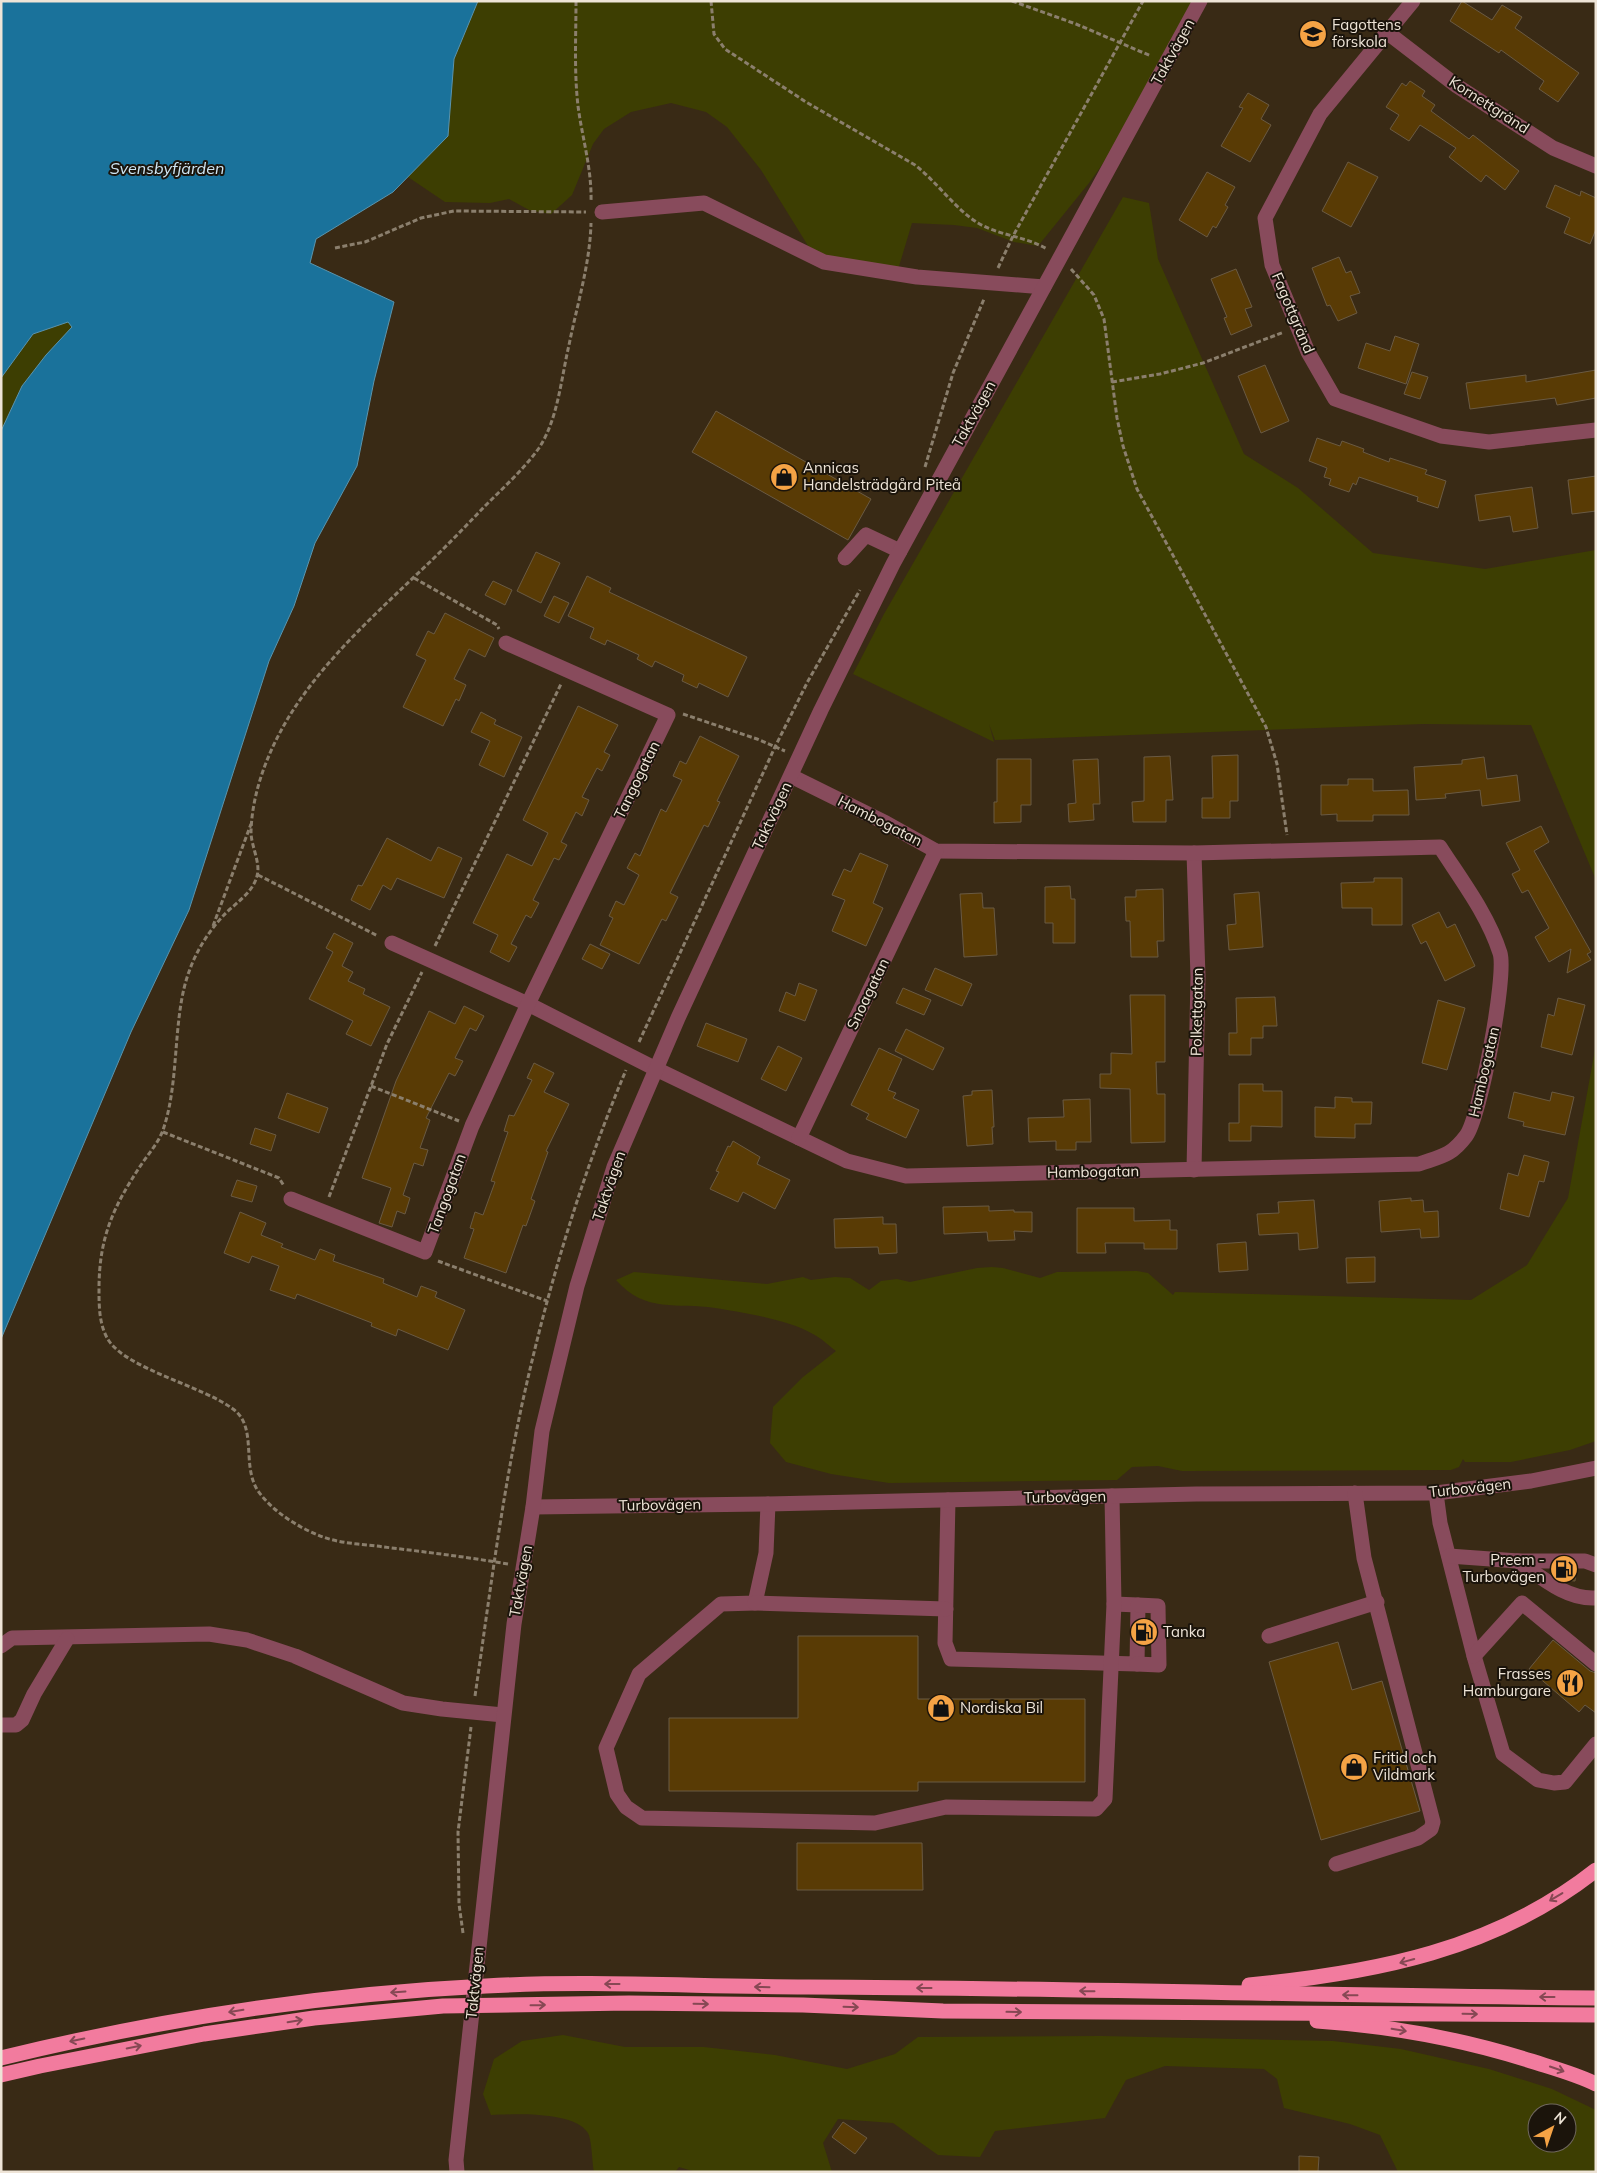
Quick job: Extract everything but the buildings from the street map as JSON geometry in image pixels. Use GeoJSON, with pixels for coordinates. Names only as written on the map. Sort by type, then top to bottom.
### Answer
{"type":"FeatureCollection","features":[{"type":"Feature","properties":{"kind":"highway"},"geometry":{"type":"LineString","coordinates":[[1136,1992],[1229,1988],[1323,1978],[1402,1962],[1452,1946],[1500,1927],[1561,1894],[1596,1870]]}},
{"type":"Feature","properties":{"kind":"highway"},"geometry":{"type":"LineString","coordinates":[[1,2058],[77,2040],[248,2009],[387,1992],[490,1986],[660,1985],[1596,1998]]}},
{"type":"Feature","properties":{"kind":"highway"},"geometry":{"type":"LineString","coordinates":[[1,2075],[204,2034],[314,2018],[443,2006],[629,2003],[803,2005],[944,2011],[1596,2015]]}},
{"type":"Feature","properties":{"kind":"highway"},"geometry":{"type":"LineString","coordinates":[[1194,2013],[1324,2022],[1385,2028],[1442,2037],[1515,2056],[1596,2084]]}},
{"type":"Feature","properties":{"kind":"street","name":"Taktvägen"},"geometry":{"type":"LineString","coordinates":[[457,2172],[456,2160],[503,1715],[542,1431],[577,1286],[614,1167],[678,1018],[790,776],[900,551],[1200,1]]}},
{"type":"Feature","properties":{"kind":"street","name":"Fagottgränd"},"geometry":{"type":"LineString","coordinates":[[1413,1],[1320,114],[1265,218],[1272,265],[1308,352],[1335,399],[1441,436],[1489,442],[1596,430]]}},
{"type":"Feature","properties":{"kind":"street","name":"Kornettgränd"},"geometry":{"type":"LineString","coordinates":[[1388,33],[1457,86],[1553,148],[1596,166]]}},
{"type":"Feature","properties":{"kind":"street"},"geometry":{"type":"LineString","coordinates":[[594,212],[704,203],[824,262],[917,277],[1044,287]]}},
{"type":"Feature","properties":{"kind":"street"},"geometry":{"type":"LineString","coordinates":[[844,558],[866,535],[900,551]]}},
{"type":"Feature","properties":{"kind":"street"},"geometry":{"type":"LineString","coordinates":[[506,643],[668,715]]}},
{"type":"Feature","properties":{"kind":"street","name":"Tangogatan"},"geometry":{"type":"LineString","coordinates":[[291,1199],[426,1252],[472,1126],[528,1004],[668,715]]}},
{"type":"Feature","properties":{"kind":"street","name":"Hambogatan"},"geometry":{"type":"LineString","coordinates":[[656,1069],[847,1161],[906,1176],[1419,1164],[1452,1153],[1468,1134],[1482,1086],[1498,1008],[1501,956],[1488,922],[1440,847],[1194,853],[936,850],[790,776]]}},
{"type":"Feature","properties":{"kind":"street","name":"Snoagatan"},"geometry":{"type":"LineString","coordinates":[[799,1138],[936,850]]}},
{"type":"Feature","properties":{"kind":"street","name":"Polkettgatan"},"geometry":{"type":"LineString","coordinates":[[1194,853],[1198,977],[1194,1170]]}},
{"type":"Feature","properties":{"kind":"street"},"geometry":{"type":"LineString","coordinates":[[392,943],[528,1004],[656,1069]]}},
{"type":"Feature","properties":{"kind":"street","name":"Turbovägen"},"geometry":{"type":"LineString","coordinates":[[533,1507],[1112,1496],[1436,1493],[1532,1481],[1596,1468]]}},
{"type":"Feature","properties":{"kind":"street"},"geometry":{"type":"LineString","coordinates":[[1336,1864],[1418,1838],[1431,1829],[1433,1822],[1364,1558],[1354,1493]]}},
{"type":"Feature","properties":{"kind":"street"},"geometry":{"type":"LineString","coordinates":[[1436,1493],[1440,1523],[1474,1656],[1504,1754],[1538,1780],[1554,1783],[1565,1782],[1596,1744]]}},
{"type":"Feature","properties":{"kind":"street"},"geometry":{"type":"LineString","coordinates":[[946,1609],[755,1603],[721,1604],[639,1674],[606,1748],[618,1794],[626,1807],[642,1818],[875,1823],[946,1807],[1096,1809],[1106,1799],[1114,1604],[1112,1496]]}},
{"type":"Feature","properties":{"kind":"street"},"geometry":{"type":"LineString","coordinates":[[948,1500],[945,1643],[951,1659],[1159,1665],[1158,1606],[1114,1604]]}},
{"type":"Feature","properties":{"kind":"street"},"geometry":{"type":"LineString","coordinates":[[755,1603],[766,1553],[768,1504]]}},
{"type":"Feature","properties":{"kind":"street"},"geometry":{"type":"LineString","coordinates":[[1449,1556],[1518,1561],[1585,1561],[1596,1565]]}},
{"type":"Feature","properties":{"kind":"street"},"geometry":{"type":"LineString","coordinates":[[1518,1561],[1569,1594],[1596,1598]]}},
{"type":"Feature","properties":{"kind":"street"},"geometry":{"type":"LineString","coordinates":[[1269,1636],[1377,1602]]}},
{"type":"Feature","properties":{"kind":"street"},"geometry":{"type":"LineString","coordinates":[[1474,1656],[1522,1603],[1596,1664]]}},
{"type":"Feature","properties":{"kind":"street"},"geometry":{"type":"LineString","coordinates":[[1138,1605],[1138,1664]]}},
{"type":"Feature","properties":{"kind":"street"},"geometry":{"type":"LineString","coordinates":[[1,1646],[12,1638],[67,1639],[209,1634],[247,1640],[295,1656],[403,1703],[503,1715]]}},
{"type":"Feature","properties":{"kind":"street"},"geometry":{"type":"LineString","coordinates":[[1,1726],[16,1725],[22,1720],[34,1694],[67,1639]]}},
{"type":"Feature","properties":{"kind":"path"},"geometry":{"type":"LineString","coordinates":[[212,929],[248,891],[258,875],[252,843],[252,819],[257,790],[268,757],[299,701],[348,641],[414,578],[530,459],[545,437],[556,405],[588,257],[594,212],[578,104],[576,1]]}},
{"type":"Feature","properties":{"kind":"path"},"geometry":{"type":"LineString","coordinates":[[711,1],[714,34],[725,49],[806,102],[915,165],[977,222],[992,230],[1039,244],[1060,259],[1081,278],[1100,306],[1104,319],[1123,446],[1137,489],[1266,727],[1277,764],[1289,851]]}},
{"type":"Feature","properties":{"kind":"path"},"geometry":{"type":"LineString","coordinates":[[1012,1],[1167,63]]}},
{"type":"Feature","properties":{"kind":"path"},"geometry":{"type":"LineString","coordinates":[[924,470],[953,373],[1012,236],[1143,1]]}},
{"type":"Feature","properties":{"kind":"path"},"geometry":{"type":"LineString","coordinates":[[335,248],[365,242],[421,218],[454,211],[594,212]]}},
{"type":"Feature","properties":{"kind":"path"},"geometry":{"type":"LineString","coordinates":[[1112,382],[1160,374],[1204,363],[1298,327]]}},
{"type":"Feature","properties":{"kind":"path"},"geometry":{"type":"LineString","coordinates":[[414,578],[497,625],[506,643]]}},
{"type":"Feature","properties":{"kind":"path"},"geometry":{"type":"LineString","coordinates":[[464,1937],[459,1904],[458,1832],[473,1712],[494,1561],[521,1410],[547,1301],[582,1185],[632,1057],[775,747],[808,681],[862,587]]}},
{"type":"Feature","properties":{"kind":"path"},"geometry":{"type":"LineString","coordinates":[[324,1212],[387,1044],[568,670]]}},
{"type":"Feature","properties":{"kind":"path"},"geometry":{"type":"LineString","coordinates":[[668,715],[687,713],[799,758]]}},
{"type":"Feature","properties":{"kind":"path"},"geometry":{"type":"LineString","coordinates":[[252,819],[212,929],[195,958],[185,983],[176,1060],[163,1132],[126,1190],[102,1242],[99,1262],[99,1307],[103,1327],[109,1341],[123,1354],[227,1405],[243,1418],[246,1425],[249,1471],[252,1480],[257,1489],[272,1506],[297,1525],[330,1540],[524,1566]]}},
{"type":"Feature","properties":{"kind":"path"},"geometry":{"type":"LineString","coordinates":[[258,875],[392,943]]}},
{"type":"Feature","properties":{"kind":"path"},"geometry":{"type":"LineString","coordinates":[[371,1086],[472,1126]]}},
{"type":"Feature","properties":{"kind":"path"},"geometry":{"type":"LineString","coordinates":[[163,1132],[279,1178],[291,1199]]}},
{"type":"Feature","properties":{"kind":"path"},"geometry":{"type":"LineString","coordinates":[[426,1252],[440,1262],[547,1301]]}},
{"type":"Feature","properties":{"kind":"shaded area"},"geometry":{"type":"Polygon","coordinates":[[[478,1],[1198,1],[1151,96],[1089,183],[1038,246],[1014,242],[977,228],[912,223],[897,273],[815,257],[761,170],[727,127],[706,112],[671,103],[631,112],[604,129],[593,144],[572,195],[551,214],[529,210],[509,199],[490,203],[445,202],[408,177],[448,136],[454,59],[478,1]]]}},
{"type":"Feature","properties":{"kind":"shaded area"},"geometry":{"type":"Polygon","coordinates":[[[1123,197],[1149,203],[1158,259],[1244,454],[1298,488],[1373,553],[1485,569],[1596,550],[1596,880],[1531,725],[1423,724],[995,740],[989,724],[994,742],[853,674],[884,614],[1123,197]]]}},
{"type":"Feature","properties":{"kind":"shaded area"},"geometry":{"type":"Polygon","coordinates":[[[68,322],[72,327],[22,386],[1,431],[1,378],[33,334],[68,322]]]}},
{"type":"Feature","properties":{"kind":"shaded area"},"geometry":{"type":"Polygon","coordinates":[[[1596,1044],[1596,1441],[1570,1450],[1511,1462],[1465,1462],[1463,1459],[1459,1467],[1451,1470],[1182,1471],[1158,1466],[1132,1467],[1117,1480],[889,1483],[831,1474],[786,1462],[770,1443],[773,1407],[803,1377],[836,1351],[821,1339],[790,1324],[764,1317],[701,1306],[650,1302],[627,1291],[616,1280],[634,1272],[767,1284],[803,1277],[811,1280],[835,1277],[850,1278],[869,1290],[881,1281],[897,1279],[910,1282],[977,1268],[992,1267],[1040,1278],[1057,1272],[1137,1271],[1148,1273],[1173,1295],[1175,1292],[1471,1300],[1527,1265],[1568,1198],[1596,1044]]]}},
{"type":"Feature","properties":{"kind":"shaded area"},"geometry":{"type":"Polygon","coordinates":[[[563,2035],[625,2047],[704,2047],[775,2055],[847,2069],[895,2054],[918,2037],[1101,2036],[1333,2041],[1401,2049],[1489,2069],[1552,2089],[1596,2110],[1596,2172],[1398,2172],[1380,2135],[1350,2124],[1284,2108],[1277,2079],[1264,2069],[1165,2066],[1126,2080],[1105,2118],[995,2131],[980,2157],[938,2155],[893,2123],[838,2119],[823,2143],[832,2172],[696,2172],[679,2167],[675,2172],[594,2172],[588,2133],[581,2126],[557,2117],[543,2115],[491,2115],[483,2094],[494,2059],[522,2041],[563,2035]]]}},
{"type":"Feature","properties":{"kind":"water","name":"Svensbyfjärden"},"geometry":{"type":"Polygon","coordinates":[[[1,1],[478,1],[454,59],[448,136],[393,192],[316,239],[310,263],[394,302],[374,381],[357,466],[315,543],[294,606],[269,661],[189,910],[131,1032],[1,1339],[1,431],[22,386],[46,355],[72,327],[68,322],[33,334],[1,378],[1,1]]]}},
{"type":"Feature","properties":{"kind":"place","name":"Fagottens förskola"},"geometry":{"type":"Point","coordinates":[1313,34]}},
{"type":"Feature","properties":{"kind":"place","name":"Annicas Handelsträdgård Piteå"},"geometry":{"type":"Point","coordinates":[784,477]}},
{"type":"Feature","properties":{"kind":"place","name":"Preem - Turbovägen"},"geometry":{"type":"Point","coordinates":[1564,1569]}},
{"type":"Feature","properties":{"kind":"place","name":"Tanka"},"geometry":{"type":"Point","coordinates":[1144,1632]}},
{"type":"Feature","properties":{"kind":"place","name":"Frasses Hamburgare"},"geometry":{"type":"Point","coordinates":[1570,1683]}},
{"type":"Feature","properties":{"kind":"place","name":"Nordiska Bil"},"geometry":{"type":"Point","coordinates":[941,1708]}},
{"type":"Feature","properties":{"kind":"place","name":"Fritid och Vildmark"},"geometry":{"type":"Point","coordinates":[1354,1767]}}]}
